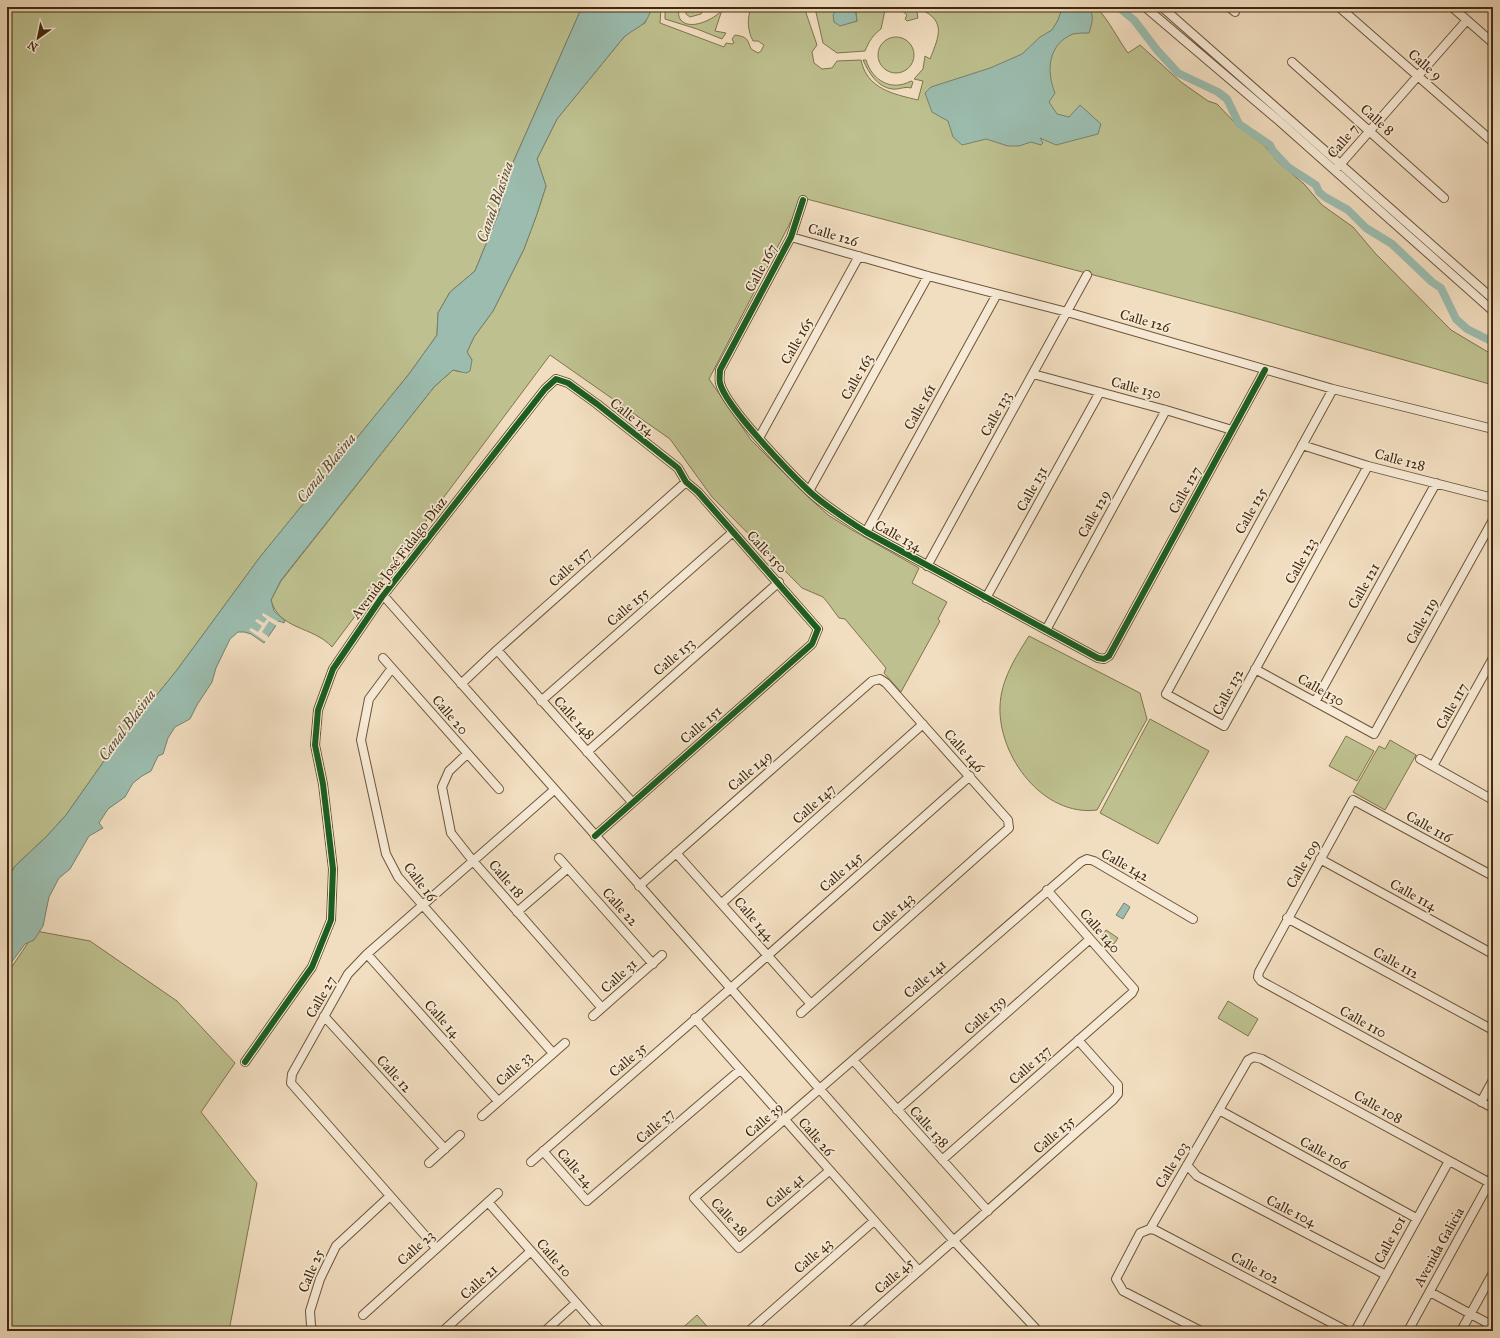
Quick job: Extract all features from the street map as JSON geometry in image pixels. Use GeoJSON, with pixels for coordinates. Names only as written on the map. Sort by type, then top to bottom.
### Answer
{"type":"FeatureCollection","features":[{"type":"Feature","properties":{"kind":"street"},"geometry":{"type":"LineString","coordinates":[[1145,7],[1493,311]]}},
{"type":"Feature","properties":{"kind":"street"},"geometry":{"type":"LineString","coordinates":[[1162,7],[1493,299]]}},
{"type":"Feature","properties":{"kind":"street","name":"Calle 9"},"geometry":{"type":"LineString","coordinates":[[1339,7],[1493,142]]}},
{"type":"Feature","properties":{"kind":"street"},"geometry":{"type":"LineString","coordinates":[[1452,7],[1493,43]]}},
{"type":"Feature","properties":{"kind":"street","name":"Calle 7"},"geometry":{"type":"LineString","coordinates":[[1334,171],[1467,20]]}},
{"type":"Feature","properties":{"kind":"street","name":"Calle 8"},"geometry":{"type":"LineString","coordinates":[[1292,62],[1444,198]]}},
{"type":"Feature","properties":{"kind":"street","name":"Calle 167"},"geometry":{"type":"LineString","coordinates":[[734,345],[791,237],[803,200]]}},
{"type":"Feature","properties":{"kind":"street","name":"Calle 126"},"geometry":{"type":"LineString","coordinates":[[791,237],[928,276],[1067,312],[1333,389],[1493,429]]}},
{"type":"Feature","properties":{"kind":"street","name":"Calle 165"},"geometry":{"type":"LineString","coordinates":[[759,438],[859,256]]}},
{"type":"Feature","properties":{"kind":"street","name":"Calle 133"},"geometry":{"type":"LineString","coordinates":[[927,566],[1087,275]]}},
{"type":"Feature","properties":{"kind":"street","name":"Calle 163"},"geometry":{"type":"LineString","coordinates":[[809,491],[928,276]]}},
{"type":"Feature","properties":{"kind":"street","name":"Calle 161"},"geometry":{"type":"LineString","coordinates":[[866,532],[997,294]]}},
{"type":"Feature","properties":{"kind":"street","name":"Calle 134"},"geometry":{"type":"LineString","coordinates":[[734,345],[720,370],[720,383],[728,399],[759,438],[809,491],[835,512],[866,532],[927,566],[1098,658],[1104,659],[1109,656],[1126,623]]}},
{"type":"Feature","properties":{"kind":"street","name":"Calle 127"},"geometry":{"type":"LineString","coordinates":[[1126,623],[1265,370]]}},
{"type":"Feature","properties":{"kind":"street","name":"Calle 130"},"geometry":{"type":"LineString","coordinates":[[1033,374],[1166,410],[1232,430]]}},
{"type":"Feature","properties":{"kind":"street","name":"Calle 154"},"geometry":{"type":"LineString","coordinates":[[556,379],[568,383],[597,404],[678,468],[686,482]]}},
{"type":"Feature","properties":{"kind":"street","name":"Avenida José Fidalgo Díaz"},"geometry":{"type":"LineString","coordinates":[[245,1062],[312,967],[331,920],[333,869],[323,784],[315,745],[318,710],[333,669],[383,595],[545,389],[556,379]]}},
{"type":"Feature","properties":{"kind":"street","name":"Calle 125"},"geometry":{"type":"LineString","coordinates":[[1192,646],[1333,389]]}},
{"type":"Feature","properties":{"kind":"street","name":"Calle 131"},"geometry":{"type":"LineString","coordinates":[[986,598],[1100,392]]}},
{"type":"Feature","properties":{"kind":"street","name":"Calle 129"},"geometry":{"type":"LineString","coordinates":[[1046,630],[1166,410]]}},
{"type":"Feature","properties":{"kind":"street","name":"Calle 128"},"geometry":{"type":"LineString","coordinates":[[1302,445],[1368,466],[1493,498]]}},
{"type":"Feature","properties":{"kind":"street","name":"Calle 123"},"geometry":{"type":"LineString","coordinates":[[1256,669],[1368,466]]}},
{"type":"Feature","properties":{"kind":"street","name":"Calle 150"},"geometry":{"type":"LineString","coordinates":[[686,482],[698,492],[732,532],[779,582],[818,629]]}},
{"type":"Feature","properties":{"kind":"street","name":"Calle 157"},"geometry":{"type":"LineString","coordinates":[[461,684],[497,650],[686,482]]}},
{"type":"Feature","properties":{"kind":"street","name":"Calle 121"},"geometry":{"type":"LineString","coordinates":[[1315,702],[1436,483]]}},
{"type":"Feature","properties":{"kind":"street","name":"Calle 119"},"geometry":{"type":"LineString","coordinates":[[1374,734],[1493,520]]}},
{"type":"Feature","properties":{"kind":"street","name":"Calle 155"},"geometry":{"type":"LineString","coordinates":[[542,701],[732,532]]}},
{"type":"Feature","properties":{"kind":"street","name":"Calle 153"},"geometry":{"type":"LineString","coordinates":[[586,752],[779,582]]}},
{"type":"Feature","properties":{"kind":"street"},"geometry":{"type":"LineString","coordinates":[[383,595],[954,1241],[1038,1331]]}},
{"type":"Feature","properties":{"kind":"street","name":"Calle 151"},"geometry":{"type":"LineString","coordinates":[[595,836],[812,644],[818,629]]}},
{"type":"Feature","properties":{"kind":"street","name":"Calle 132"},"geometry":{"type":"LineString","coordinates":[[1192,646],[1166,694],[1224,726],[1256,669]]}},
{"type":"Feature","properties":{"kind":"street","name":"Calle 148"},"geometry":{"type":"LineString","coordinates":[[497,650],[632,802]]}},
{"type":"Feature","properties":{"kind":"street","name":"Calle 20"},"geometry":{"type":"LineString","coordinates":[[383,658],[499,789]]}},
{"type":"Feature","properties":{"kind":"street","name":"Calle 117"},"geometry":{"type":"LineString","coordinates":[[1434,766],[1493,658]]}},
{"type":"Feature","properties":{"kind":"street","name":"Calle 16"},"geometry":{"type":"LineString","coordinates":[[392,668],[369,699],[361,740],[386,854],[398,877],[422,906],[552,1052]]}},
{"type":"Feature","properties":{"kind":"street","name":"Calle 130"},"geometry":{"type":"LineString","coordinates":[[1256,669],[1374,734]]}},
{"type":"Feature","properties":{"kind":"street","name":"Calle 146"},"geometry":{"type":"LineString","coordinates":[[880,679],[886,683],[1008,820],[1009,828],[993,842]]}},
{"type":"Feature","properties":{"kind":"street","name":"Calle 149"},"geometry":{"type":"LineString","coordinates":[[639,886],[872,681],[880,679]]}},
{"type":"Feature","properties":{"kind":"street","name":"Calle 147"},"geometry":{"type":"LineString","coordinates":[[722,903],[923,724]]}},
{"type":"Feature","properties":{"kind":"street","name":"Calle 18"},"geometry":{"type":"LineString","coordinates":[[467,754],[449,771],[442,787],[451,833],[473,862],[602,1008]]}},
{"type":"Feature","properties":{"kind":"street"},"geometry":{"type":"LineString","coordinates":[[1420,759],[1493,799]]}},
{"type":"Feature","properties":{"kind":"street","name":"Calle 145"},"geometry":{"type":"LineString","coordinates":[[731,988],[970,776]]}},
{"type":"Feature","properties":{"kind":"street","name":"Calle 27"},"geometry":{"type":"LineString","coordinates":[[436,1248],[291,1083],[292,1074],[348,974],[367,954],[554,790]]}},
{"type":"Feature","properties":{"kind":"street","name":"Calle 109"},"geometry":{"type":"LineString","coordinates":[[1275,941],[1353,800]]}},
{"type":"Feature","properties":{"kind":"street","name":"Calle 116"},"geometry":{"type":"LineString","coordinates":[[1353,800],[1493,876]]}},
{"type":"Feature","properties":{"kind":"street","name":"Calle 143"},"geometry":{"type":"LineString","coordinates":[[802,1013],[810,1003],[993,842]]}},
{"type":"Feature","properties":{"kind":"street","name":"Calle 144"},"geometry":{"type":"LineString","coordinates":[[676,853],[810,1003]]}},
{"type":"Feature","properties":{"kind":"street","name":"Calle 22"},"geometry":{"type":"LineString","coordinates":[[559,858],[652,964]]}},
{"type":"Feature","properties":{"kind":"street","name":"Calle 142"},"geometry":{"type":"LineString","coordinates":[[1047,890],[1087,859],[1193,919]]}},
{"type":"Feature","properties":{"kind":"street","name":"Calle 114"},"geometry":{"type":"LineString","coordinates":[[1320,859],[1493,954]]}},
{"type":"Feature","properties":{"kind":"street"},"geometry":{"type":"LineString","coordinates":[[517,912],[568,868]]}},
{"type":"Feature","properties":{"kind":"street","name":"Calle 140"},"geometry":{"type":"LineString","coordinates":[[1047,890],[1134,989]]}},
{"type":"Feature","properties":{"kind":"street","name":"Calle 141"},"geometry":{"type":"LineString","coordinates":[[820,1089],[1047,890]]}},
{"type":"Feature","properties":{"kind":"street","name":"Calle 112"},"geometry":{"type":"LineString","coordinates":[[1288,918],[1493,1030]]}},
{"type":"Feature","properties":{"kind":"street","name":"Calle 139"},"geometry":{"type":"LineString","coordinates":[[897,1110],[1090,939]]}},
{"type":"Feature","properties":{"kind":"street","name":"Calle 110"},"geometry":{"type":"LineString","coordinates":[[1275,941],[1259,972],[1258,977],[1261,981],[1493,1108]]}},
{"type":"Feature","properties":{"kind":"street","name":"Calle 14"},"geometry":{"type":"LineString","coordinates":[[367,954],[498,1101]]}},
{"type":"Feature","properties":{"kind":"street","name":"Calle 31"},"geometry":{"type":"LineString","coordinates":[[593,1016],[662,955]]}},
{"type":"Feature","properties":{"kind":"street","name":"Calle 35"},"geometry":{"type":"LineString","coordinates":[[532,1162],[731,988]]}},
{"type":"Feature","properties":{"kind":"street","name":"Calle 137"},"geometry":{"type":"LineString","coordinates":[[942,1160],[1132,993],[1134,989]]}},
{"type":"Feature","properties":{"kind":"street","name":"Calle 12"},"geometry":{"type":"LineString","coordinates":[[324,1016],[445,1149]]}},
{"type":"Feature","properties":{"kind":"street","name":"Calle 26"},"geometry":{"type":"LineString","coordinates":[[695,1018],[919,1272]]}},
{"type":"Feature","properties":{"kind":"street","name":"Calle 135"},"geometry":{"type":"LineString","coordinates":[[954,1241],[1118,1094],[1118,1086],[1078,1040]]}},
{"type":"Feature","properties":{"kind":"street","name":"Calle 33"},"geometry":{"type":"LineString","coordinates":[[482,1116],[552,1052],[565,1043]]}},
{"type":"Feature","properties":{"kind":"street","name":"Calle 103"},"geometry":{"type":"LineString","coordinates":[[1201,1331],[1122,1291],[1116,1279],[1140,1233],[1150,1229],[1248,1060],[1254,1057]]}},
{"type":"Feature","properties":{"kind":"street","name":"Calle 108"},"geometry":{"type":"LineString","coordinates":[[1254,1057],[1262,1059],[1449,1161],[1491,1180]]}},
{"type":"Feature","properties":{"kind":"street","name":"Calle 138"},"geometry":{"type":"LineString","coordinates":[[853,1060],[988,1211]]}},
{"type":"Feature","properties":{"kind":"street","name":"Calle 37"},"geometry":{"type":"LineString","coordinates":[[587,1201],[740,1070]]}},
{"type":"Feature","properties":{"kind":"street"},"geometry":{"type":"LineString","coordinates":[[1482,1102],[1493,1080]]}},
{"type":"Feature","properties":{"kind":"street","name":"Calle 39"},"geometry":{"type":"LineString","coordinates":[[725,1171],[820,1089]]}},
{"type":"Feature","properties":{"kind":"street","name":"Calle 106"},"geometry":{"type":"LineString","coordinates":[[1219,1110],[1416,1218]]}},
{"type":"Feature","properties":{"kind":"street"},"geometry":{"type":"LineString","coordinates":[[429,1163],[460,1135]]}},
{"type":"Feature","properties":{"kind":"street","name":"Calle 24"},"geometry":{"type":"LineString","coordinates":[[543,1151],[587,1201]]}},
{"type":"Feature","properties":{"kind":"street","name":"Calle 101"},"geometry":{"type":"LineString","coordinates":[[1355,1331],[1416,1218],[1449,1161]]}},
{"type":"Feature","properties":{"kind":"street","name":"Calle 104"},"geometry":{"type":"LineString","coordinates":[[1188,1165],[1197,1176],[1386,1275]]}},
{"type":"Feature","properties":{"kind":"street","name":"Calle 28"},"geometry":{"type":"LineString","coordinates":[[725,1171],[694,1198],[738,1248],[758,1231]]}},
{"type":"Feature","properties":{"kind":"street","name":"Calle 41"},"geometry":{"type":"LineString","coordinates":[[758,1231],[829,1171]]}},
{"type":"Feature","properties":{"kind":"street","name":"Avenida Galicia"},"geometry":{"type":"LineString","coordinates":[[1408,1331],[1491,1180]]}},
{"type":"Feature","properties":{"kind":"street","name":"Calle 23"},"geometry":{"type":"LineString","coordinates":[[363,1315],[498,1193]]}},
{"type":"Feature","properties":{"kind":"street","name":"Calle 25"},"geometry":{"type":"LineString","coordinates":[[314,1331],[311,1326],[310,1311],[320,1279],[336,1246],[390,1196]]}},
{"type":"Feature","properties":{"kind":"street","name":"Calle 10"},"geometry":{"type":"LineString","coordinates":[[488,1202],[601,1331]]}},
{"type":"Feature","properties":{"kind":"street","name":"Calle 43"},"geometry":{"type":"LineString","coordinates":[[749,1331],[874,1221]]}},
{"type":"Feature","properties":{"kind":"street","name":"Calle 102"},"geometry":{"type":"LineString","coordinates":[[1150,1229],[1155,1230],[1347,1331]]}},
{"type":"Feature","properties":{"kind":"street","name":"Calle 45"},"geometry":{"type":"LineString","coordinates":[[851,1331],[954,1241]]}},
{"type":"Feature","properties":{"kind":"street","name":"Calle 21"},"geometry":{"type":"LineString","coordinates":[[443,1331],[531,1251]]}},
{"type":"Feature","properties":{"kind":"street"},"geometry":{"type":"LineString","coordinates":[[1461,1331],[1493,1273]]}},
{"type":"Feature","properties":{"kind":"street"},"geometry":{"type":"LineString","coordinates":[[1430,1292],[1493,1326]]}},
{"type":"Feature","properties":{"kind":"street"},"geometry":{"type":"LineString","coordinates":[[545,1331],[576,1303]]}},
{"type":"Feature","properties":{"kind":"green space"},"geometry":{"type":"Polygon","coordinates":[[[7,7],[582,7],[511,167],[499,212],[475,271],[450,292],[438,313],[437,335],[409,374],[260,557],[177,670],[109,754],[66,815],[46,837],[15,866],[7,880],[7,7]]]}},
{"type":"Feature","properties":{"kind":"green space"},"geometry":{"type":"Polygon","coordinates":[[[651,7],[661,7],[660,23],[724,47],[726,43],[734,43],[732,39],[735,35],[742,37],[748,41],[751,49],[758,53],[764,45],[758,41],[753,41],[750,33],[748,20],[752,7],[804,7],[817,45],[812,52],[814,63],[822,69],[832,68],[837,61],[861,60],[864,70],[869,78],[882,89],[918,100],[923,81],[914,79],[923,69],[925,56],[930,59],[938,35],[938,28],[932,17],[915,7],[1096,7],[1109,23],[1128,53],[1140,45],[1181,82],[1208,101],[1217,104],[1240,128],[1265,146],[1278,162],[1304,184],[1322,205],[1353,227],[1375,253],[1451,330],[1493,355],[1493,385],[1237,313],[803,198],[709,379],[751,440],[805,494],[828,515],[919,568],[912,583],[947,602],[938,619],[940,621],[901,692],[884,673],[886,668],[845,619],[839,618],[823,597],[802,588],[712,497],[670,439],[550,355],[332,647],[316,635],[289,623],[281,617],[275,610],[271,600],[281,581],[434,387],[453,370],[460,372],[472,360],[467,352],[474,337],[493,311],[524,249],[537,214],[546,186],[537,159],[557,119],[624,37],[645,23],[651,7]]]}},
{"type":"Feature","properties":{"kind":"green space"},"geometry":{"type":"Polygon","coordinates":[[[665,7],[681,7],[679,10],[680,19],[684,23],[689,24],[702,23],[719,14],[722,10],[715,31],[726,33],[722,39],[665,19],[665,7]]]}},
{"type":"Feature","properties":{"kind":"green space"},"geometry":{"type":"Polygon","coordinates":[[[704,7],[701,14],[690,17],[686,14],[686,12],[704,7]]]}},
{"type":"Feature","properties":{"kind":"green space"},"geometry":{"type":"Polygon","coordinates":[[[838,7],[835,10],[845,24],[857,21],[855,7],[889,7],[885,10],[881,29],[872,38],[865,51],[837,53],[823,43],[815,8],[838,7]]]}},
{"type":"Feature","properties":{"kind":"green space"},"geometry":{"type":"Polygon","coordinates":[[[898,7],[915,7],[913,10],[917,12],[918,18],[907,21],[905,19],[907,15],[898,7]]]}},
{"type":"Feature","properties":{"kind":"green space"},"geometry":{"type":"Polygon","coordinates":[[[896,37],[909,42],[914,55],[909,68],[896,73],[883,68],[878,55],[883,42],[896,37]]]}},
{"type":"Feature","properties":{"kind":"green space"},"geometry":{"type":"Polygon","coordinates":[[[863,60],[866,60],[873,73],[883,82],[896,85],[911,81],[913,82],[911,88],[887,88],[874,79],[863,60]]]}},
{"type":"Feature","properties":{"kind":"green space"},"geometry":{"type":"Polygon","coordinates":[[[1029,636],[1140,693],[1147,719],[1097,810],[1077,810],[1059,804],[1042,793],[1028,779],[1016,763],[1007,744],[1001,725],[1001,696],[1006,678],[1029,636]]]}},
{"type":"Feature","properties":{"kind":"green space"},"geometry":{"type":"Polygon","coordinates":[[[1150,719],[1209,751],[1158,844],[1100,813],[1150,719]]]}},
{"type":"Feature","properties":{"kind":"green space"},"geometry":{"type":"Polygon","coordinates":[[[1346,736],[1374,751],[1357,781],[1329,766],[1346,736]]]}},
{"type":"Feature","properties":{"kind":"green space"},"geometry":{"type":"Polygon","coordinates":[[[1390,740],[1416,755],[1385,810],[1353,792],[1379,746],[1385,749],[1390,740]]]}},
{"type":"Feature","properties":{"kind":"green space"},"geometry":{"type":"Polygon","coordinates":[[[1106,930],[1118,938],[1114,944],[1102,937],[1106,930]]]}},
{"type":"Feature","properties":{"kind":"green space"},"geometry":{"type":"Polygon","coordinates":[[[36,931],[90,941],[177,1001],[235,1063],[201,1112],[257,1183],[229,1331],[7,1331],[7,974],[36,931]]]}},
{"type":"Feature","properties":{"kind":"green space"},"geometry":{"type":"Polygon","coordinates":[[[1228,1001],[1258,1019],[1248,1036],[1218,1018],[1228,1001]]]}},
{"type":"Feature","properties":{"kind":"green space"},"geometry":{"type":"Polygon","coordinates":[[[697,1315],[711,1331],[679,1331],[697,1315]]]}},
{"type":"Feature","properties":{"kind":"shaded area"},"geometry":{"type":"Polygon","coordinates":[[[582,7],[651,8],[647,19],[641,26],[624,37],[557,119],[537,159],[546,186],[524,249],[493,311],[474,337],[467,352],[472,360],[470,371],[466,373],[453,370],[434,387],[281,580],[271,600],[274,611],[285,621],[284,623],[279,621],[264,643],[251,634],[244,632],[238,632],[230,639],[216,668],[212,682],[190,719],[175,727],[168,738],[163,754],[158,756],[151,771],[133,783],[125,797],[108,809],[99,823],[103,828],[89,836],[70,869],[59,878],[49,897],[43,926],[34,940],[25,944],[7,968],[7,880],[15,866],[46,837],[66,815],[109,754],[177,670],[260,557],[409,374],[437,335],[438,313],[450,292],[475,271],[499,212],[511,167],[582,7]]]}},
{"type":"Feature","properties":{"kind":"shaded area"},"geometry":{"type":"Polygon","coordinates":[[[838,7],[855,7],[857,21],[840,26],[834,22],[833,15],[838,7]]]}},
{"type":"Feature","properties":{"kind":"shaded area"},"geometry":{"type":"Polygon","coordinates":[[[1065,7],[1088,7],[1092,13],[1092,22],[1089,33],[1073,34],[1058,44],[1054,51],[1051,59],[1050,76],[1055,93],[1049,102],[1057,114],[1069,117],[1080,105],[1101,124],[1098,134],[1056,145],[1040,138],[1043,143],[1041,145],[1031,142],[1019,146],[1008,146],[986,139],[962,145],[953,137],[948,121],[932,112],[925,93],[931,87],[990,68],[1022,54],[1040,37],[1052,30],[1061,11],[1065,7]]]}},
{"type":"Feature","properties":{"kind":"shaded area"},"geometry":{"type":"Polygon","coordinates":[[[1124,903],[1130,907],[1123,919],[1116,915],[1124,903]]]}},
{"type":"Feature","properties":{"kind":"pier"},"geometry":{"type":"Polygon","coordinates":[[[263,613],[282,624],[277,626],[269,621],[262,632],[270,638],[266,642],[249,630],[251,628],[258,632],[262,626],[255,621],[257,619],[264,623],[267,619],[262,615],[263,613]]]}},
{"type":"Feature","properties":{"kind":"waterway"},"geometry":{"type":"LineString","coordinates":[[1118,7],[1134,20],[1157,50],[1178,73],[1218,92],[1227,99],[1239,124],[1270,145],[1273,151],[1288,167],[1316,185],[1319,192],[1325,197],[1348,210],[1366,228],[1392,244],[1432,282],[1441,288],[1456,319],[1467,329],[1493,342]]}},
{"type":"Feature","properties":{"kind":"cycle path"},"geometry":{"type":"LineString","coordinates":[[803,200],[791,237],[720,370],[720,383],[724,394],[745,423],[759,439],[809,491],[829,508],[866,532],[1098,658],[1104,659],[1109,656],[1265,370]]}},
{"type":"Feature","properties":{"kind":"cycle path"},"geometry":{"type":"LineString","coordinates":[[245,1062],[312,967],[331,920],[333,869],[323,784],[315,745],[318,710],[333,669],[382,597],[545,389],[556,379],[568,383],[597,404],[678,468],[686,482],[698,492],[818,629],[812,644],[595,836]]}},
{"type":"Feature","properties":{"kind":"water label","name":"Canal Blasina"},"geometry":{"type":"Point","coordinates":[495,202]}},
{"type":"Feature","properties":{"kind":"water label","name":"Canal Blasina"},"geometry":{"type":"Point","coordinates":[326,468]}},
{"type":"Feature","properties":{"kind":"water label","name":"Canal Blasina"},"geometry":{"type":"Point","coordinates":[127,725]}}]}
